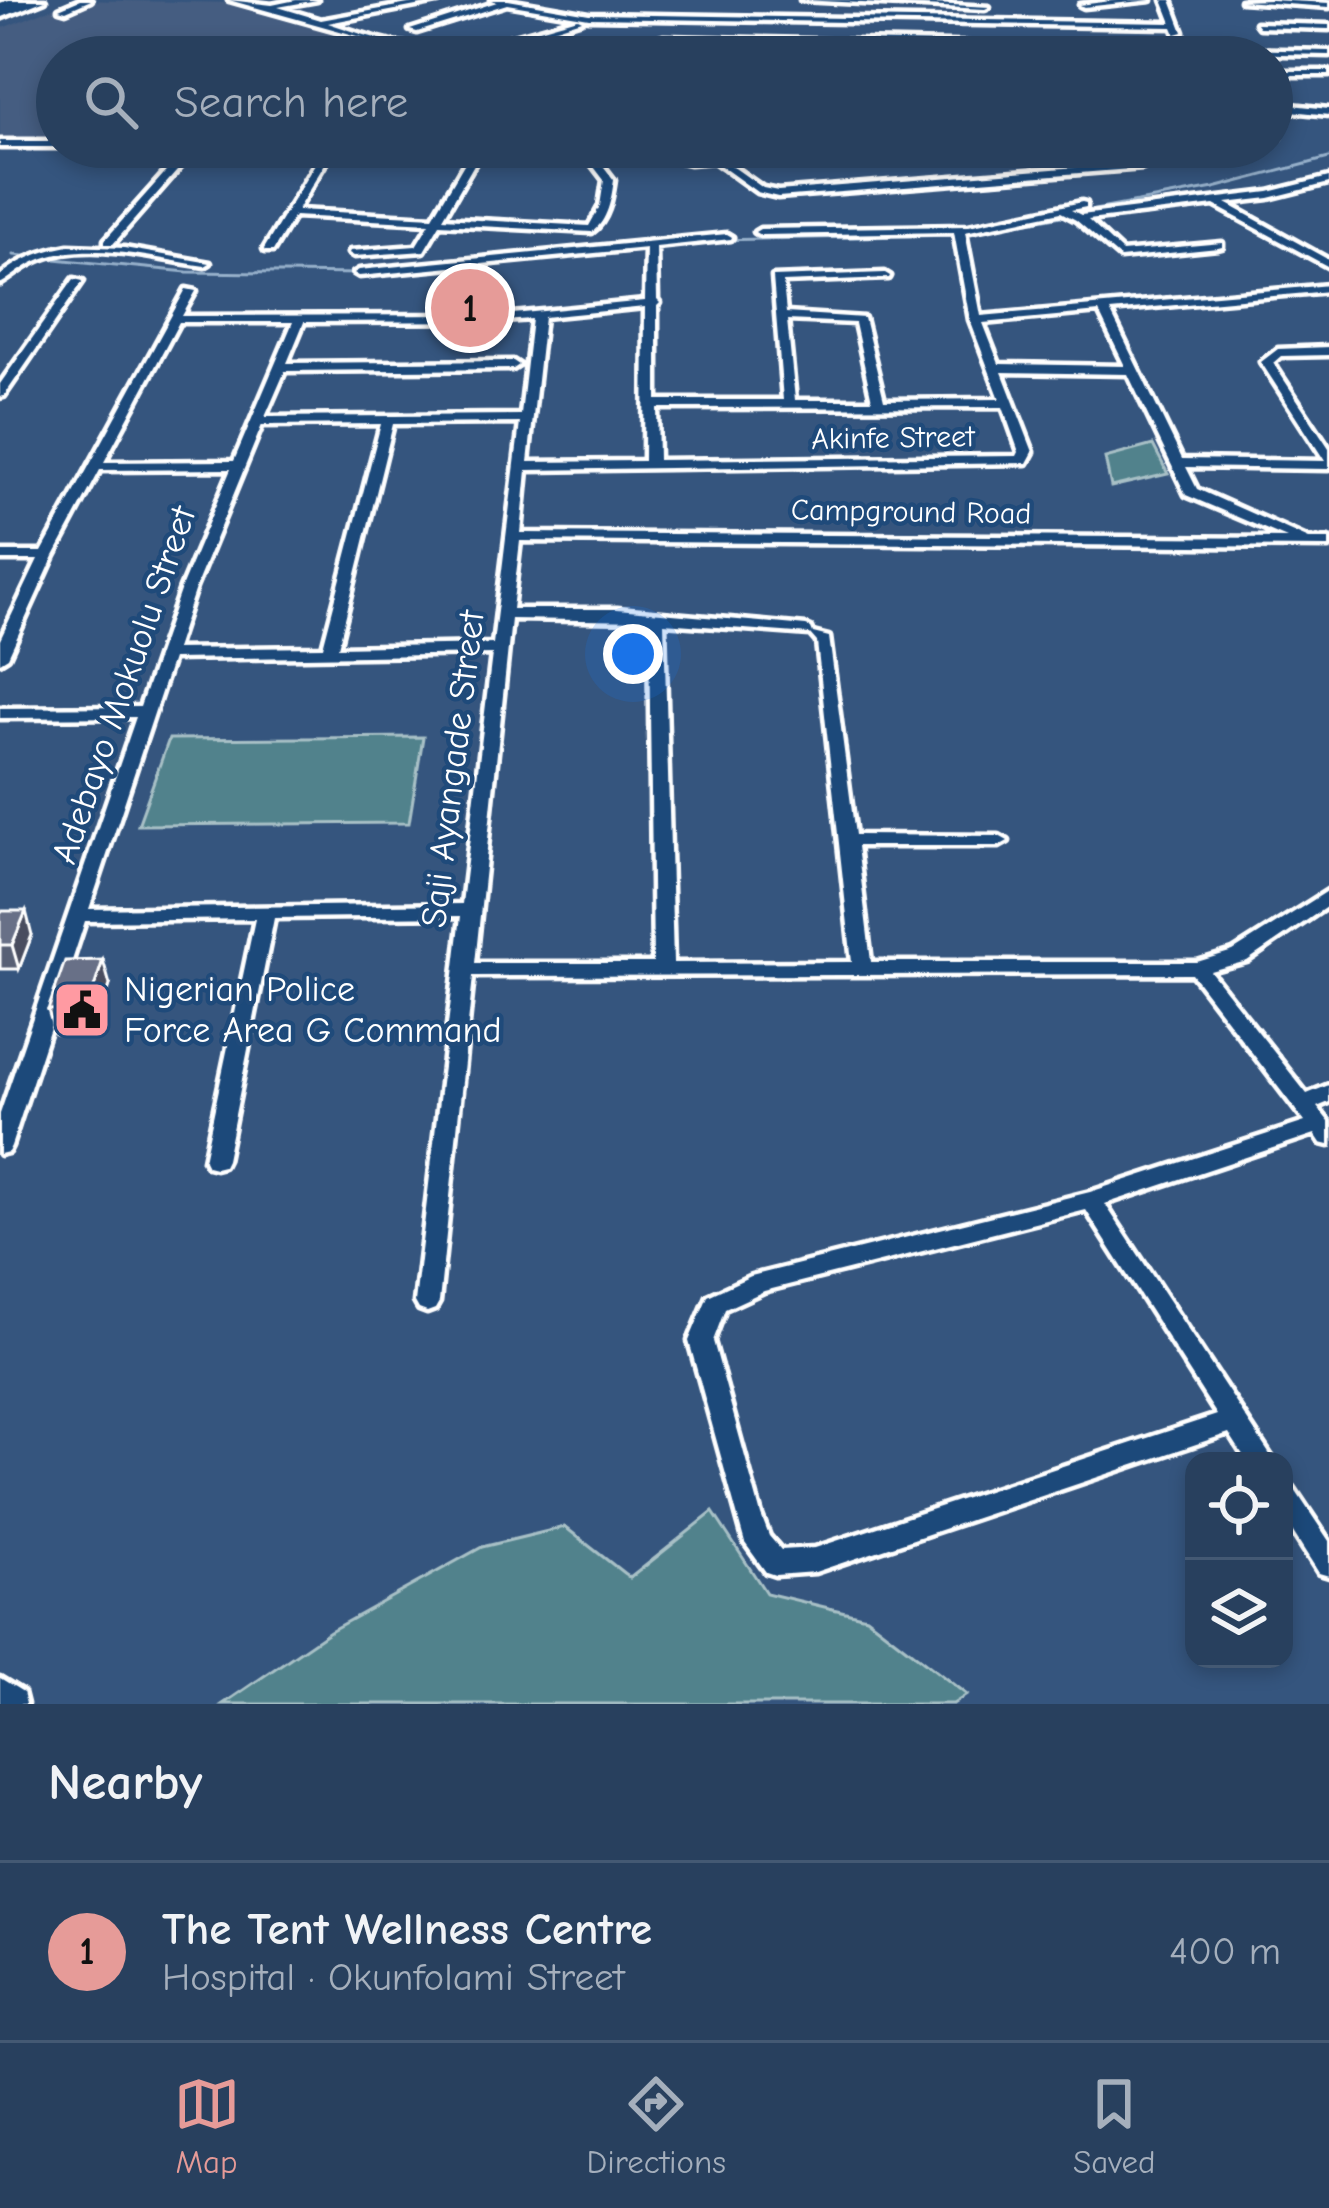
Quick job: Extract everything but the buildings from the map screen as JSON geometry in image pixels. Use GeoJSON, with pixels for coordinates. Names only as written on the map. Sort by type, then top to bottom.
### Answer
{"type":"FeatureCollection","features":[{"type":"Feature","properties":{"kind":"highway"},"geometry":{"type":"LineString","coordinates":[[0,6],[23,0]]}},
{"type":"Feature","properties":{"kind":"main road"},"geometry":{"type":"LineString","coordinates":[[0,6],[39,0]]}},
{"type":"Feature","properties":{"kind":"street"},"geometry":{"type":"LineString","coordinates":[[63,9],[87,0]]}},
{"type":"Feature","properties":{"kind":"street"},"geometry":{"type":"LineString","coordinates":[[233,0],[270,5],[365,36]]}},
{"type":"Feature","properties":{"kind":"street"},"geometry":{"type":"LineString","coordinates":[[270,5],[313,0]]}},
{"type":"Feature","properties":{"kind":"street"},"geometry":{"type":"LineString","coordinates":[[315,22],[443,0]]}},
{"type":"Feature","properties":{"kind":"street"},"geometry":{"type":"LineString","coordinates":[[495,0],[589,16],[771,23],[1177,25]]}},
{"type":"Feature","properties":{"kind":"street"},"geometry":{"type":"LineString","coordinates":[[764,36],[788,0]]}},
{"type":"Feature","properties":{"kind":"street"},"geometry":{"type":"LineString","coordinates":[[805,0],[985,8]]}},
{"type":"Feature","properties":{"kind":"street"},"geometry":{"type":"LineString","coordinates":[[1084,5],[1147,0]]}},
{"type":"Feature","properties":{"kind":"street"},"geometry":{"type":"LineString","coordinates":[[1167,0],[1180,36]]}},
{"type":"Feature","properties":{"kind":"street"},"geometry":{"type":"LineString","coordinates":[[1245,1],[1329,5]]}},
{"type":"Feature","properties":{"kind":"street"},"geometry":{"type":"LineString","coordinates":[[1245,1],[1265,36]]}},
{"type":"Feature","properties":{"kind":"street"},"geometry":{"type":"LineString","coordinates":[[414,30],[506,2]]}},
{"type":"Feature","properties":{"kind":"street"},"geometry":{"type":"LineString","coordinates":[[515,36],[589,16]]}},
{"type":"Feature","properties":{"kind":"street"},"geometry":{"type":"LineString","coordinates":[[916,22],[922,36]]}},
{"type":"Feature","properties":{"kind":"street"},"geometry":{"type":"LineString","coordinates":[[771,23],[836,36]]}},
{"type":"Feature","properties":{"kind":"street"},"geometry":{"type":"LineString","coordinates":[[1259,25],[1329,27]]}},
{"type":"Feature","properties":{"kind":"street"},"geometry":{"type":"LineString","coordinates":[[536,30],[539,36]]}},
{"type":"Feature","properties":{"kind":"street"},"geometry":{"type":"LineString","coordinates":[[1293,52],[1329,53]]}},
{"type":"Feature","properties":{"kind":"street"},"geometry":{"type":"LineString","coordinates":[[1293,73],[1329,73]]}},
{"type":"Feature","properties":{"kind":"street"},"geometry":{"type":"LineString","coordinates":[[1293,108],[1329,112]]}},
{"type":"Feature","properties":{"kind":"street"},"geometry":{"type":"LineString","coordinates":[[0,144],[36,144]]}},
{"type":"Feature","properties":{"kind":"street"},"geometry":{"type":"LineString","coordinates":[[109,242],[174,168]]}},
{"type":"Feature","properties":{"kind":"street"},"geometry":{"type":"LineString","coordinates":[[269,249],[318,168]]}},
{"type":"Feature","properties":{"kind":"street"},"geometry":{"type":"LineString","coordinates":[[354,253],[413,252],[439,221],[467,168]]}},
{"type":"Feature","properties":{"kind":"street"},"geometry":{"type":"LineString","coordinates":[[293,213],[597,227],[609,180],[599,168]]}},
{"type":"Feature","properties":{"kind":"street"},"geometry":{"type":"LineString","coordinates":[[729,168],[760,190],[778,194],[1105,168]]}},
{"type":"Feature","properties":{"kind":"street"},"geometry":{"type":"LineString","coordinates":[[760,232],[960,232],[1073,212],[1218,203],[1329,180]]}},
{"type":"Feature","properties":{"kind":"street"},"geometry":{"type":"LineString","coordinates":[[1218,203],[1329,264]]}},
{"type":"Feature","properties":{"kind":"street"},"geometry":{"type":"LineString","coordinates":[[1073,212],[1120,255],[1217,245]]}},
{"type":"Feature","properties":{"kind":"street","name":"Akinfe Street"},"geometry":{"type":"LineString","coordinates":[[521,466],[1013,462],[1026,452],[976,320],[960,232]]}},
{"type":"Feature","properties":{"kind":"street"},"geometry":{"type":"LineString","coordinates":[[359,273],[727,237]]}},
{"type":"Feature","properties":{"kind":"street"},"geometry":{"type":"LineString","coordinates":[[651,465],[655,404],[652,246]]}},
{"type":"Feature","properties":{"kind":"street"},"geometry":{"type":"LineString","coordinates":[[0,281],[20,261],[46,252],[87,250],[205,263]]}},
{"type":"Feature","properties":{"kind":"street"},"geometry":{"type":"LineString","coordinates":[[789,403],[777,278],[885,276]]}},
{"type":"Feature","properties":{"kind":"street"},"geometry":{"type":"LineString","coordinates":[[0,393],[78,281]]}},
{"type":"Feature","properties":{"kind":"street"},"geometry":{"type":"LineString","coordinates":[[976,320],[1329,288]]}},
{"type":"Feature","properties":{"kind":"street"},"geometry":{"type":"LineString","coordinates":[[0,657],[47,556],[190,291]]}},
{"type":"Feature","properties":{"kind":"street"},"geometry":{"type":"LineString","coordinates":[[176,319],[538,316],[654,303]]}},
{"type":"Feature","properties":{"kind":"street"},"geometry":{"type":"LineString","coordinates":[[1105,310],[1191,492],[1307,543]]}},
{"type":"Feature","properties":{"kind":"street","name":"Saji Ayangade Street"},"geometry":{"type":"LineString","coordinates":[[427,1302],[467,910],[538,316]]}},
{"type":"Feature","properties":{"kind":"street"},"geometry":{"type":"LineString","coordinates":[[780,316],[860,320],[879,403]]}},
{"type":"Feature","properties":{"kind":"street","name":"Adebayo Mokuolu Street"},"geometry":{"type":"LineString","coordinates":[[0,1146],[166,654],[300,319]]}},
{"type":"Feature","properties":{"kind":"street"},"geometry":{"type":"LineString","coordinates":[[1329,351],[1278,353],[1267,362],[1329,462]]}},
{"type":"Feature","properties":{"kind":"street"},"geometry":{"type":"LineString","coordinates":[[279,367],[513,365]]}},
{"type":"Feature","properties":{"kind":"street"},"geometry":{"type":"LineString","coordinates":[[995,368],[1132,370]]}},
{"type":"Feature","properties":{"kind":"street"},"geometry":{"type":"LineString","coordinates":[[655,404],[1006,404]]}},
{"type":"Feature","properties":{"kind":"street"},"geometry":{"type":"LineString","coordinates":[[257,421],[527,419]]}},
{"type":"Feature","properties":{"kind":"street"},"geometry":{"type":"LineString","coordinates":[[329,652],[388,420]]}},
{"type":"Feature","properties":{"kind":"street"},"geometry":{"type":"LineString","coordinates":[[1176,463],[1329,462]]}},
{"type":"Feature","properties":{"kind":"street"},"geometry":{"type":"LineString","coordinates":[[96,466],[239,465]]}},
{"type":"Feature","properties":{"kind":"street","name":"Campground Road"},"geometry":{"type":"LineString","coordinates":[[514,537],[1329,543]]}},
{"type":"Feature","properties":{"kind":"street"},"geometry":{"type":"LineString","coordinates":[[0,556],[47,556]]}},
{"type":"Feature","properties":{"kind":"street"},"geometry":{"type":"LineString","coordinates":[[505,614],[656,617],[812,633],[824,640],[862,968]]}},
{"type":"Feature","properties":{"kind":"street"},"geometry":{"type":"LineString","coordinates":[[656,617],[663,969]]}},
{"type":"Feature","properties":{"kind":"street"},"geometry":{"type":"LineString","coordinates":[[166,654],[501,649]]}},
{"type":"Feature","properties":{"kind":"street"},"geometry":{"type":"LineString","coordinates":[[0,712],[148,712]]}},
{"type":"Feature","properties":{"kind":"street"},"geometry":{"type":"LineString","coordinates":[[848,840],[999,841]]}},
{"type":"Feature","properties":{"kind":"street"},"geometry":{"type":"LineString","coordinates":[[464,970],[1197,968],[1240,956],[1329,896]]}},
{"type":"Feature","properties":{"kind":"street"},"geometry":{"type":"LineString","coordinates":[[77,915],[467,910]]}},
{"type":"Feature","properties":{"kind":"street"},"geometry":{"type":"LineString","coordinates":[[215,1160],[266,911]]}},
{"type":"Feature","properties":{"kind":"street"},"geometry":{"type":"LineString","coordinates":[[1197,968],[1324,1131],[1091,1200],[759,1282],[716,1303],[701,1341],[758,1543],[775,1563],[815,1560],[1235,1420]]}},
{"type":"Feature","properties":{"kind":"street"},"geometry":{"type":"LineString","coordinates":[[1303,1104],[1329,1093]]}},
{"type":"Feature","properties":{"kind":"street"},"geometry":{"type":"LineString","coordinates":[[1091,1200],[1256,1452]]}},
{"type":"Feature","properties":{"kind":"street"},"geometry":{"type":"LineString","coordinates":[[1293,1510],[1329,1564]]}},
{"type":"Feature","properties":{"kind":"shaded area"},"geometry":{"type":"Polygon","coordinates":[[[73,0],[239,3],[350,36],[36,36],[36,142],[0,143],[0,29],[73,0]]]}},
{"type":"Feature","properties":{"kind":"green space"},"geometry":{"type":"Polygon","coordinates":[[[1153,445],[1168,474],[1111,487],[1105,458],[1153,445]]]}},
{"type":"Feature","properties":{"kind":"green space"},"geometry":{"type":"Polygon","coordinates":[[[423,737],[409,823],[138,825],[169,739],[423,737]]]}},
{"type":"Feature","properties":{"kind":"green space"},"geometry":{"type":"Polygon","coordinates":[[[713,1512],[766,1593],[866,1617],[967,1695],[953,1704],[223,1704],[330,1631],[482,1547],[565,1527],[630,1578],[713,1512]]]}},
{"type":"Feature","properties":{"kind":"waterway"},"geometry":{"type":"LineString","coordinates":[[1293,167],[1329,158]]}},
{"type":"Feature","properties":{"kind":"waterway"},"geometry":{"type":"LineString","coordinates":[[717,240],[958,235],[1214,188],[1291,168]]}},
{"type":"Feature","properties":{"kind":"waterway"},"geometry":{"type":"LineString","coordinates":[[14,255],[187,272],[364,274]]}},
{"type":"Feature","properties":{"kind":"waterway"},"geometry":{"type":"LineString","coordinates":[[389,273],[555,257]]}},
{"type":"Feature","properties":{"kind":"place","name":"The Tent Wellness Centre"},"geometry":{"type":"Point","coordinates":[470,308]}},
{"type":"Feature","properties":{"kind":"place","name":"Nigerian Police Force Area G Command"},"geometry":{"type":"Point","coordinates":[82,1010]}}]}
